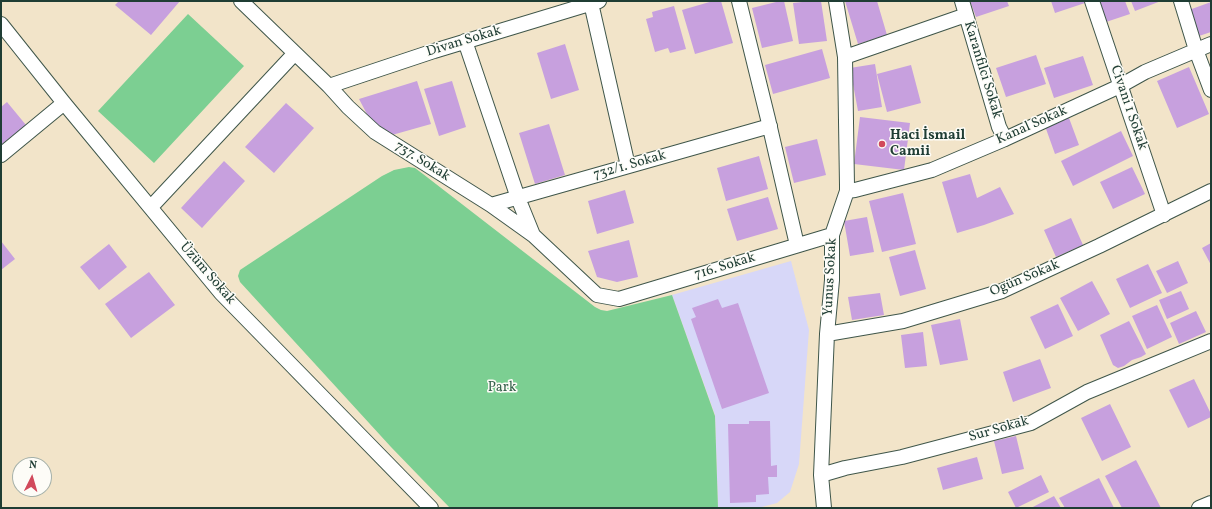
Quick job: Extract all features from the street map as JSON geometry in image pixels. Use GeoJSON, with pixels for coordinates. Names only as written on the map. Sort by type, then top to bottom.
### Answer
{"type":"FeatureCollection","features":[{"type":"Feature","properties":{"kind":"street","name":"737. Sokak"},"geometry":{"type":"LineString","coordinates":[[241,1],[375,132],[491,205],[533,235],[597,295],[619,299]]}},
{"type":"Feature","properties":{"kind":"street"},"geometry":{"type":"LineString","coordinates":[[739,1],[770,126],[797,245]]}},
{"type":"Feature","properties":{"kind":"street","name":"Yunus Sokak"},"geometry":{"type":"LineString","coordinates":[[822,507],[821,475],[827,334],[832,280],[832,235],[847,191],[845,56],[836,1]]}},
{"type":"Feature","properties":{"kind":"street","name":"Karanfilci Sokak"},"geometry":{"type":"LineString","coordinates":[[962,1],[999,127],[1005,139]]}},
{"type":"Feature","properties":{"kind":"street","name":"Civani 1 Sokak"},"geometry":{"type":"LineString","coordinates":[[1092,1],[1164,215]]}},
{"type":"Feature","properties":{"kind":"street"},"geometry":{"type":"LineString","coordinates":[[1181,1],[1196,50],[1211,90]]}},
{"type":"Feature","properties":{"kind":"street"},"geometry":{"type":"LineString","coordinates":[[595,2],[628,166]]}},
{"type":"Feature","properties":{"kind":"street","name":"Divan Sokak"},"geometry":{"type":"LineString","coordinates":[[329,86],[465,41],[595,2]]}},
{"type":"Feature","properties":{"kind":"street"},"geometry":{"type":"LineString","coordinates":[[845,56],[966,15]]}},
{"type":"Feature","properties":{"kind":"street","name":"Üzüm Sokak"},"geometry":{"type":"LineString","coordinates":[[1,24],[64,103],[222,293],[431,508]]}},
{"type":"Feature","properties":{"kind":"street"},"geometry":{"type":"LineString","coordinates":[[465,41],[518,198],[533,235]]}},
{"type":"Feature","properties":{"kind":"street","name":"Kanal Sokak"},"geometry":{"type":"LineString","coordinates":[[847,191],[932,170],[1005,139],[1120,86],[1145,72],[1211,44]]}},
{"type":"Feature","properties":{"kind":"street"},"geometry":{"type":"LineString","coordinates":[[151,207],[295,53]]}},
{"type":"Feature","properties":{"kind":"street"},"geometry":{"type":"LineString","coordinates":[[1,156],[64,103]]}},
{"type":"Feature","properties":{"kind":"street","name":"732/1. Sokak"},"geometry":{"type":"LineString","coordinates":[[491,205],[770,126]]}},
{"type":"Feature","properties":{"kind":"street","name":"Ogün Sokak"},"geometry":{"type":"LineString","coordinates":[[827,334],[903,320],[1002,291],[1164,215],[1211,191]]}},
{"type":"Feature","properties":{"kind":"street","name":"716. Sokak"},"geometry":{"type":"LineString","coordinates":[[619,299],[832,235]]}},
{"type":"Feature","properties":{"kind":"street","name":"Sur Sokak"},"geometry":{"type":"LineString","coordinates":[[821,475],[845,468],[902,457],[1031,423],[1087,392],[1211,341]]}},
{"type":"Feature","properties":{"kind":"street"},"geometry":{"type":"LineString","coordinates":[[1199,508],[1211,503]]}},
{"type":"Feature","properties":{"kind":"shaded area"},"geometry":{"type":"Polygon","coordinates":[[[791,261],[809,330],[799,464],[790,492],[777,503],[758,508],[718,508],[715,415],[672,295],[791,261]]]}},
{"type":"Feature","properties":{"kind":"green space"},"geometry":{"type":"Polygon","coordinates":[[[188,14],[244,66],[154,163],[98,111],[188,14]]]}},
{"type":"Feature","properties":{"kind":"green space","name":"Park"},"geometry":{"type":"Polygon","coordinates":[[[409,167],[415,168],[595,307],[601,310],[607,311],[672,295],[715,416],[718,508],[450,508],[391,447],[240,282],[238,276],[240,270],[382,176],[394,170],[409,167]]]}},
{"type":"Feature","properties":{"kind":"building"},"geometry":{"type":"Polygon","coordinates":[[[119,1],[180,1],[151,35],[115,5],[119,1]]]}},
{"type":"Feature","properties":{"kind":"building"},"geometry":{"type":"Polygon","coordinates":[[[713,1],[721,1],[733,43],[695,54],[682,10],[713,1]]]}},
{"type":"Feature","properties":{"kind":"building"},"geometry":{"type":"Polygon","coordinates":[[[784,1],[793,41],[762,48],[752,8],[784,1]]]}},
{"type":"Feature","properties":{"kind":"building"},"geometry":{"type":"Polygon","coordinates":[[[821,1],[827,41],[799,44],[793,3],[821,1]]]}},
{"type":"Feature","properties":{"kind":"building"},"geometry":{"type":"Polygon","coordinates":[[[845,1],[877,1],[887,35],[858,44],[845,1]]]}},
{"type":"Feature","properties":{"kind":"building"},"geometry":{"type":"Polygon","coordinates":[[[970,1],[1007,1],[1009,6],[976,17],[970,1]]]}},
{"type":"Feature","properties":{"kind":"building"},"geometry":{"type":"Polygon","coordinates":[[[1051,1],[1084,1],[1085,3],[1055,13],[1051,1]]]}},
{"type":"Feature","properties":{"kind":"building"},"geometry":{"type":"Polygon","coordinates":[[[1095,1],[1125,1],[1130,14],[1103,23],[1095,1]]]}},
{"type":"Feature","properties":{"kind":"building"},"geometry":{"type":"Polygon","coordinates":[[[1131,1],[1161,1],[1135,11],[1131,1]]]}},
{"type":"Feature","properties":{"kind":"building"},"geometry":{"type":"Polygon","coordinates":[[[1211,2],[1211,32],[1199,36],[1189,10],[1211,2]]]}},
{"type":"Feature","properties":{"kind":"building"},"geometry":{"type":"Polygon","coordinates":[[[674,6],[686,49],[670,53],[668,48],[655,52],[646,19],[653,17],[652,12],[674,6]]]}},
{"type":"Feature","properties":{"kind":"building"},"geometry":{"type":"Polygon","coordinates":[[[565,44],[579,90],[551,99],[537,53],[565,44]]]}},
{"type":"Feature","properties":{"kind":"building"},"geometry":{"type":"Polygon","coordinates":[[[822,49],[830,78],[773,94],[765,65],[822,49]]]}},
{"type":"Feature","properties":{"kind":"building"},"geometry":{"type":"Polygon","coordinates":[[[1036,55],[1046,84],[1006,97],[996,68],[1036,55]]]}},
{"type":"Feature","properties":{"kind":"building"},"geometry":{"type":"Polygon","coordinates":[[[1083,56],[1093,85],[1054,98],[1044,68],[1083,56]]]}},
{"type":"Feature","properties":{"kind":"building"},"geometry":{"type":"Polygon","coordinates":[[[875,64],[882,107],[858,111],[850,68],[875,64]]]}},
{"type":"Feature","properties":{"kind":"building"},"geometry":{"type":"Polygon","coordinates":[[[911,65],[921,103],[887,112],[877,74],[911,65]]]}},
{"type":"Feature","properties":{"kind":"building"},"geometry":{"type":"Polygon","coordinates":[[[1189,67],[1209,114],[1177,128],[1157,81],[1189,67]]]}},
{"type":"Feature","properties":{"kind":"building"},"geometry":{"type":"Polygon","coordinates":[[[417,81],[431,124],[392,135],[369,118],[359,99],[417,81]]]}},
{"type":"Feature","properties":{"kind":"building"},"geometry":{"type":"Polygon","coordinates":[[[452,81],[466,127],[439,136],[424,89],[452,81]]]}},
{"type":"Feature","properties":{"kind":"building"},"geometry":{"type":"Polygon","coordinates":[[[7,102],[26,125],[1,145],[1,107],[7,102]]]}},
{"type":"Feature","properties":{"kind":"building"},"geometry":{"type":"Polygon","coordinates":[[[286,103],[314,128],[274,173],[245,147],[286,103]]]}},
{"type":"Feature","properties":{"kind":"building","name":"Haci İsmail Camii"},"geometry":{"type":"Polygon","coordinates":[[[860,117],[910,123],[904,170],[854,164],[860,117]]]}},
{"type":"Feature","properties":{"kind":"building"},"geometry":{"type":"Polygon","coordinates":[[[1069,118],[1079,145],[1055,154],[1045,126],[1069,118]]]}},
{"type":"Feature","properties":{"kind":"building"},"geometry":{"type":"Polygon","coordinates":[[[549,124],[565,175],[535,184],[519,133],[549,124]]]}},
{"type":"Feature","properties":{"kind":"building"},"geometry":{"type":"Polygon","coordinates":[[[1121,131],[1133,156],[1073,186],[1061,161],[1121,131]]]}},
{"type":"Feature","properties":{"kind":"building"},"geometry":{"type":"Polygon","coordinates":[[[817,139],[826,175],[794,183],[785,147],[817,139]]]}},
{"type":"Feature","properties":{"kind":"building"},"geometry":{"type":"Polygon","coordinates":[[[759,156],[768,189],[726,201],[717,168],[759,156]]]}},
{"type":"Feature","properties":{"kind":"building"},"geometry":{"type":"Polygon","coordinates":[[[224,161],[245,181],[202,228],[181,208],[224,161]]]}},
{"type":"Feature","properties":{"kind":"building"},"geometry":{"type":"Polygon","coordinates":[[[1132,167],[1145,194],[1113,209],[1100,182],[1132,167]]]}},
{"type":"Feature","properties":{"kind":"building"},"geometry":{"type":"Polygon","coordinates":[[[970,174],[977,198],[1000,187],[1014,214],[957,233],[942,182],[970,174]]]}},
{"type":"Feature","properties":{"kind":"building"},"geometry":{"type":"Polygon","coordinates":[[[625,190],[634,223],[597,234],[588,201],[625,190]]]}},
{"type":"Feature","properties":{"kind":"building"},"geometry":{"type":"Polygon","coordinates":[[[903,193],[916,244],[882,252],[869,201],[903,193]]]}},
{"type":"Feature","properties":{"kind":"building"},"geometry":{"type":"Polygon","coordinates":[[[768,197],[778,229],[737,241],[727,209],[768,197]]]}},
{"type":"Feature","properties":{"kind":"building"},"geometry":{"type":"Polygon","coordinates":[[[867,217],[874,252],[850,256],[844,221],[867,217]]]}},
{"type":"Feature","properties":{"kind":"building"},"geometry":{"type":"Polygon","coordinates":[[[1071,218],[1083,245],[1056,257],[1044,230],[1071,218]]]}},
{"type":"Feature","properties":{"kind":"building"},"geometry":{"type":"Polygon","coordinates":[[[629,240],[638,277],[617,282],[597,277],[588,251],[629,240]]]}},
{"type":"Feature","properties":{"kind":"building"},"geometry":{"type":"Polygon","coordinates":[[[1,241],[15,259],[1,270],[1,241]]]}},
{"type":"Feature","properties":{"kind":"building"},"geometry":{"type":"Polygon","coordinates":[[[1211,243],[1211,265],[1202,248],[1211,243]]]}},
{"type":"Feature","properties":{"kind":"building"},"geometry":{"type":"Polygon","coordinates":[[[109,244],[127,267],[99,290],[80,267],[109,244]]]}},
{"type":"Feature","properties":{"kind":"building"},"geometry":{"type":"Polygon","coordinates":[[[915,250],[926,289],[900,296],[889,257],[915,250]]]}},
{"type":"Feature","properties":{"kind":"building"},"geometry":{"type":"Polygon","coordinates":[[[1178,261],[1188,283],[1167,293],[1156,271],[1178,261]]]}},
{"type":"Feature","properties":{"kind":"building"},"geometry":{"type":"Polygon","coordinates":[[[1148,264],[1162,293],[1130,308],[1116,279],[1148,264]]]}},
{"type":"Feature","properties":{"kind":"building"},"geometry":{"type":"Polygon","coordinates":[[[149,272],[175,305],[131,338],[105,304],[149,272]]]}},
{"type":"Feature","properties":{"kind":"building"},"geometry":{"type":"Polygon","coordinates":[[[1092,281],[1110,314],[1078,331],[1060,298],[1092,281]]]}},
{"type":"Feature","properties":{"kind":"building"},"geometry":{"type":"Polygon","coordinates":[[[1181,291],[1189,309],[1167,319],[1159,300],[1181,291]]]}},
{"type":"Feature","properties":{"kind":"building"},"geometry":{"type":"Polygon","coordinates":[[[880,293],[884,315],[852,320],[848,297],[880,293]]]}},
{"type":"Feature","properties":{"kind":"building"},"geometry":{"type":"Polygon","coordinates":[[[718,299],[722,308],[738,303],[769,393],[722,409],[691,319],[696,317],[692,308],[718,299]]]}},
{"type":"Feature","properties":{"kind":"building"},"geometry":{"type":"Polygon","coordinates":[[[1058,304],[1073,336],[1045,349],[1030,317],[1058,304]]]}},
{"type":"Feature","properties":{"kind":"building"},"geometry":{"type":"Polygon","coordinates":[[[1157,305],[1172,337],[1147,349],[1132,316],[1157,305]]]}},
{"type":"Feature","properties":{"kind":"building"},"geometry":{"type":"Polygon","coordinates":[[[1196,311],[1206,332],[1179,344],[1170,323],[1196,311]]]}},
{"type":"Feature","properties":{"kind":"building"},"geometry":{"type":"Polygon","coordinates":[[[960,319],[968,360],[940,365],[931,325],[960,319]]]}},
{"type":"Feature","properties":{"kind":"building"},"geometry":{"type":"Polygon","coordinates":[[[1129,321],[1146,354],[1118,368],[1113,365],[1100,335],[1129,321]]]}},
{"type":"Feature","properties":{"kind":"building"},"geometry":{"type":"Polygon","coordinates":[[[923,332],[927,366],[905,368],[901,335],[923,332]]]}},
{"type":"Feature","properties":{"kind":"building"},"geometry":{"type":"Polygon","coordinates":[[[1040,359],[1051,388],[1013,402],[1003,372],[1040,359]]]}},
{"type":"Feature","properties":{"kind":"building"},"geometry":{"type":"Polygon","coordinates":[[[1194,379],[1211,414],[1211,417],[1188,428],[1169,390],[1194,379]]]}},
{"type":"Feature","properties":{"kind":"building"},"geometry":{"type":"Polygon","coordinates":[[[1110,404],[1131,447],[1102,461],[1081,418],[1110,404]]]}},
{"type":"Feature","properties":{"kind":"building"},"geometry":{"type":"Polygon","coordinates":[[[749,421],[770,421],[771,466],[777,465],[777,477],[768,477],[769,494],[756,495],[756,502],[730,503],[728,424],[749,424],[749,421]]]}},
{"type":"Feature","properties":{"kind":"building"},"geometry":{"type":"Polygon","coordinates":[[[1016,436],[1024,469],[1002,474],[994,441],[1016,436]]]}},
{"type":"Feature","properties":{"kind":"building"},"geometry":{"type":"Polygon","coordinates":[[[977,457],[983,479],[943,490],[937,468],[977,457]]]}},
{"type":"Feature","properties":{"kind":"building"},"geometry":{"type":"Polygon","coordinates":[[[1136,460],[1161,508],[1122,508],[1105,476],[1136,460]]]}},
{"type":"Feature","properties":{"kind":"building"},"geometry":{"type":"Polygon","coordinates":[[[1041,475],[1049,492],[1016,508],[1008,492],[1041,475]]]}},
{"type":"Feature","properties":{"kind":"building"},"geometry":{"type":"Polygon","coordinates":[[[1099,478],[1114,508],[1065,508],[1059,498],[1099,478]]]}},
{"type":"Feature","properties":{"kind":"building"},"geometry":{"type":"Polygon","coordinates":[[[1054,496],[1061,508],[1031,508],[1054,496]]]}},
{"type":"Feature","properties":{"kind":"place","name":"Haci İsmail Camii"},"geometry":{"type":"Point","coordinates":[882,144]}}]}
